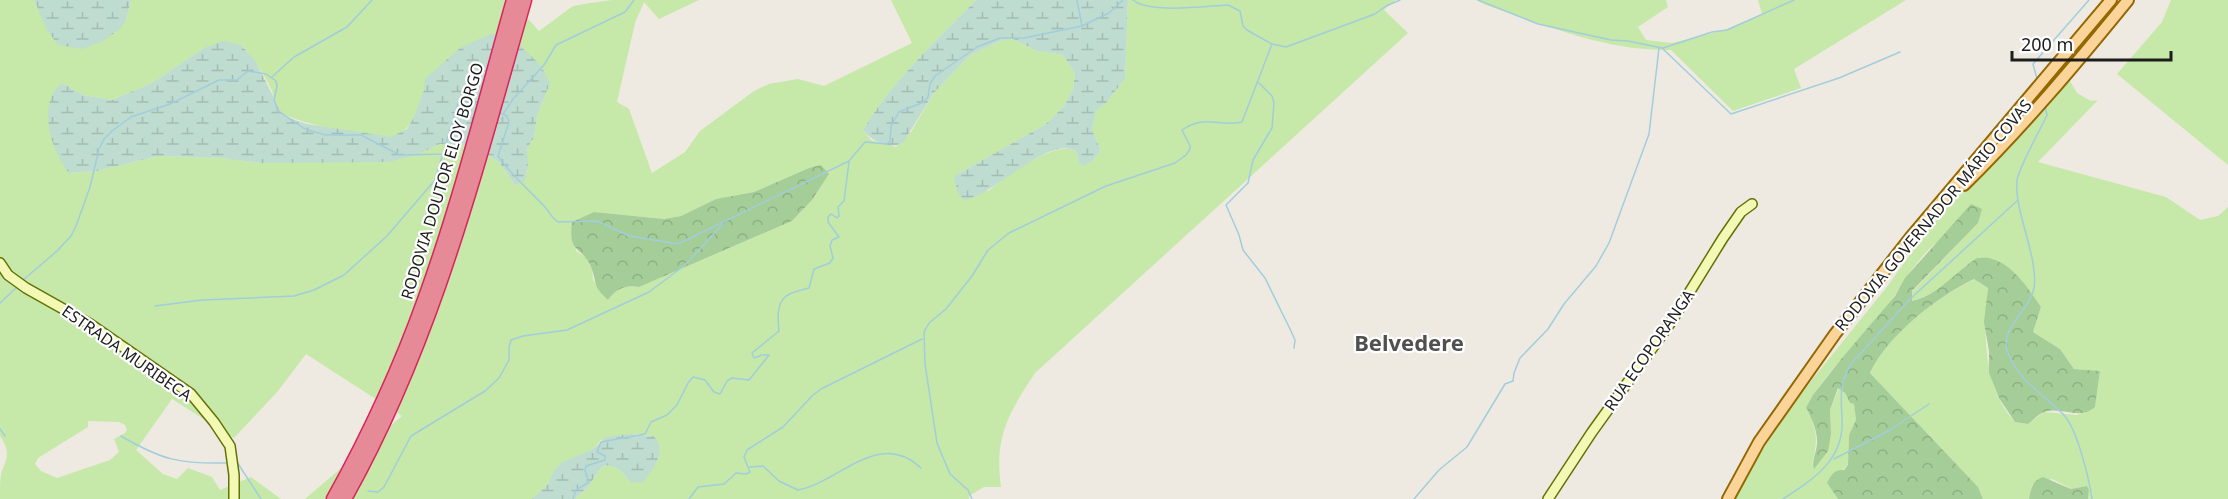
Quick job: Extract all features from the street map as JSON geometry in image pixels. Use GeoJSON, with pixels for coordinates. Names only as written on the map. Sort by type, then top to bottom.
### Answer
{"type":"FeatureCollection","features":[{"type":"Feature","properties":{"kind":"highway","name":"RODOVIA DOUTOR ELOY BORGO"},"geometry":{"type":"LineString","coordinates":[[345,499],[435,269],[513,0]]}},
{"type":"Feature","properties":{"kind":"highway","name":"RODOVIA DOUTOR ELOY BORGO"},"geometry":{"type":"LineString","coordinates":[[333,499],[359,463],[410,366],[446,273],[525,0]]}},
{"type":"Feature","properties":{"kind":"highway"},"geometry":{"type":"LineString","coordinates":[[325,499],[359,463]]}},
{"type":"Feature","properties":{"kind":"highway"},"geometry":{"type":"LineString","coordinates":[[354,499],[359,463]]}},
{"type":"Feature","properties":{"kind":"main road","name":"RODOVIA GOVERNADOR MÁRIO COVAS"},"geometry":{"type":"LineString","coordinates":[[1728,499],[1759,442],[1835,334],[1911,238],[2111,0]]}},
{"type":"Feature","properties":{"kind":"main road"},"geometry":{"type":"LineString","coordinates":[[1911,238],[1993,156],[2070,72],[2128,0]]}},
{"type":"Feature","properties":{"kind":"main road"},"geometry":{"type":"LineString","coordinates":[[2026,119],[2043,96],[2056,67]]}},
{"type":"Feature","properties":{"kind":"street","name":"RUA ECOPORANGA"},"geometry":{"type":"LineString","coordinates":[[1548,499],[1592,432],[1671,322],[1723,238],[1741,212],[1752,204]]}},
{"type":"Feature","properties":{"kind":"street","name":"ESTRADA MURIBECA"},"geometry":{"type":"LineString","coordinates":[[0,263],[8,275],[26,288],[90,324],[191,394],[230,446],[234,475],[234,499]]}},
{"type":"Feature","properties":{"kind":"green space"},"geometry":{"type":"Polygon","coordinates":[[[0,0],[34,0],[37,8],[126,20],[131,0],[511,0],[539,31],[573,6],[612,0],[699,0],[659,19],[644,2],[635,23],[617,102],[629,109],[652,173],[685,152],[700,131],[754,91],[769,84],[798,79],[824,86],[912,43],[891,0],[976,0],[901,78],[863,130],[871,140],[896,147],[911,132],[933,94],[970,55],[1000,41],[1011,38],[1037,51],[1063,55],[1075,73],[1073,89],[1064,106],[1046,124],[958,174],[988,191],[1030,161],[1056,150],[1076,151],[1079,163],[1092,161],[1101,151],[1092,129],[1096,111],[1106,103],[1125,79],[1128,0],[1396,0],[1384,10],[1408,33],[1035,373],[1017,401],[1005,427],[999,469],[1001,487],[984,487],[969,496],[969,499],[575,499],[587,488],[601,468],[607,465],[619,469],[627,478],[642,483],[659,458],[653,436],[636,434],[601,440],[593,449],[557,467],[549,483],[532,499],[305,499],[402,416],[306,354],[278,391],[234,438],[172,399],[136,450],[163,474],[177,479],[188,468],[212,477],[220,490],[251,477],[281,499],[0,499],[1,474],[7,451],[0,436],[0,0]],[[241,45],[204,48],[152,83],[112,100],[83,95],[62,83],[69,173],[97,171],[158,156],[222,158],[260,163],[310,161],[419,154],[440,144],[460,144],[482,152],[499,162],[515,185],[527,172],[527,149],[534,137],[537,116],[550,83],[424,90],[417,111],[405,130],[392,137],[370,136],[300,121],[281,112],[262,72],[241,45]],[[809,168],[754,192],[716,199],[681,216],[664,219],[594,212],[572,222],[576,251],[586,257],[592,270],[593,280],[608,300],[622,288],[639,287],[792,221],[812,200],[829,174],[809,168]],[[88,421],[88,427],[38,458],[35,464],[41,471],[57,478],[110,460],[119,452],[114,439],[125,433],[127,430],[125,425],[119,422],[88,421]]]}},
{"type":"Feature","properties":{"kind":"green space"},"geometry":{"type":"Polygon","coordinates":[[[34,0],[131,0],[126,20],[120,29],[103,41],[82,49],[58,45],[47,30],[34,0]]]}},
{"type":"Feature","properties":{"kind":"green space"},"geometry":{"type":"Polygon","coordinates":[[[976,0],[1128,0],[1125,79],[1106,103],[1096,111],[1092,129],[1101,151],[1092,161],[1083,166],[1079,163],[1076,151],[1064,148],[1051,151],[1036,158],[977,196],[964,200],[958,193],[954,178],[958,174],[1046,124],[1064,106],[1073,89],[1075,73],[1063,55],[1037,51],[1011,38],[1000,41],[970,55],[933,94],[903,143],[886,145],[871,138],[863,130],[901,78],[976,0]]]}},
{"type":"Feature","properties":{"kind":"green space"},"geometry":{"type":"Polygon","coordinates":[[[1476,0],[1666,0],[1668,7],[1638,27],[1646,40],[1672,43],[1725,30],[1762,14],[1758,0],[1906,0],[1794,69],[1801,88],[1733,111],[1671,50],[1600,42],[1554,29],[1476,0]]]}},
{"type":"Feature","properties":{"kind":"green space"},"geometry":{"type":"Polygon","coordinates":[[[2171,0],[2228,0],[2228,165],[2117,74],[2162,22],[2171,0]]]}},
{"type":"Feature","properties":{"kind":"green space"},"geometry":{"type":"Polygon","coordinates":[[[491,34],[511,36],[541,66],[550,83],[537,116],[534,137],[527,149],[528,164],[525,181],[515,185],[499,162],[482,152],[460,144],[440,144],[419,154],[389,162],[260,163],[222,158],[158,156],[97,171],[69,173],[62,164],[49,127],[50,102],[54,92],[62,83],[83,95],[112,100],[152,83],[204,48],[224,41],[241,45],[256,62],[281,112],[292,119],[307,124],[391,137],[407,129],[424,90],[425,79],[460,48],[491,34]]]}},
{"type":"Feature","properties":{"kind":"green space"},"geometry":{"type":"Polygon","coordinates":[[[2064,71],[2077,93],[2091,101],[2098,100],[2038,162],[2166,197],[2200,220],[2218,216],[2228,207],[2228,499],[2088,499],[2087,486],[2072,489],[2052,479],[2032,485],[2029,499],[1983,499],[1978,487],[1870,373],[1888,345],[1930,306],[1975,279],[1988,288],[1986,341],[1991,376],[2004,408],[2015,422],[2028,424],[2044,412],[2077,415],[2095,407],[2100,371],[2074,369],[2060,349],[2033,332],[2041,307],[2008,267],[1967,265],[1942,287],[1912,301],[1912,292],[1978,223],[1946,237],[1928,251],[1882,313],[1832,370],[1806,407],[1816,436],[1812,465],[1831,434],[1830,410],[1839,388],[1845,393],[1850,403],[1854,404],[1856,420],[1849,435],[1848,465],[1827,483],[1838,499],[1734,499],[1765,446],[1807,386],[1886,288],[1927,231],[2064,71]]]}},
{"type":"Feature","properties":{"kind":"green space"},"geometry":{"type":"Polygon","coordinates":[[[821,165],[829,174],[812,200],[792,221],[639,287],[622,288],[608,300],[597,288],[591,267],[572,240],[572,222],[594,212],[664,219],[681,216],[716,199],[754,192],[821,165]]]}},
{"type":"Feature","properties":{"kind":"green space"},"geometry":{"type":"Polygon","coordinates":[[[1971,204],[1982,209],[1978,223],[1912,291],[1912,301],[1930,294],[1977,258],[1989,258],[2000,262],[2014,272],[2041,307],[2033,332],[2060,349],[2074,369],[2100,371],[2095,407],[2083,413],[2051,411],[2042,413],[2028,424],[2015,422],[1999,398],[1989,373],[1989,351],[1984,322],[1988,288],[1974,279],[1960,286],[1915,318],[1888,345],[1870,373],[1978,487],[1983,499],[1838,499],[1827,483],[1833,473],[1844,470],[1848,465],[1849,435],[1856,420],[1854,404],[1850,403],[1845,393],[1838,388],[1830,410],[1831,434],[1828,451],[1814,469],[1817,436],[1806,407],[1842,358],[1895,296],[1905,278],[1971,204]]]}},
{"type":"Feature","properties":{"kind":"green space"},"geometry":{"type":"Polygon","coordinates":[[[630,434],[653,436],[660,447],[658,460],[642,483],[631,482],[619,469],[607,465],[601,468],[587,488],[575,499],[532,499],[549,483],[553,472],[561,463],[593,449],[606,437],[630,434]]]}},
{"type":"Feature","properties":{"kind":"green space"},"geometry":{"type":"Polygon","coordinates":[[[2043,477],[2071,489],[2087,486],[2088,499],[2029,499],[2033,485],[2043,477]]]}},
{"type":"Feature","properties":{"kind":"waterway"},"geometry":{"type":"LineString","coordinates":[[272,77],[294,57],[347,27],[372,0]]}},
{"type":"Feature","properties":{"kind":"waterway"},"geometry":{"type":"LineString","coordinates":[[504,113],[513,99],[544,65],[556,45],[625,12],[634,0]]}},
{"type":"Feature","properties":{"kind":"waterway"},"geometry":{"type":"LineString","coordinates":[[1077,0],[1082,26]]}},
{"type":"Feature","properties":{"kind":"waterway"},"geometry":{"type":"LineString","coordinates":[[498,112],[507,116],[509,122],[498,156],[558,222],[597,221],[629,236],[678,244],[849,161],[865,142],[887,144],[890,141],[891,126],[899,112],[924,102],[935,76],[977,47],[1000,38],[1024,38],[1082,26],[1109,13],[1123,0]]}},
{"type":"Feature","properties":{"kind":"waterway"},"geometry":{"type":"LineString","coordinates":[[1133,0],[1152,7],[1165,8],[1228,5],[1240,11],[1243,26],[1247,30],[1272,44],[1286,47],[1375,14],[1400,0]]}},
{"type":"Feature","properties":{"kind":"waterway"},"geometry":{"type":"LineString","coordinates":[[1478,0],[1538,24],[1611,40],[1662,48],[1731,114],[1839,78],[1900,52]]}},
{"type":"Feature","properties":{"kind":"waterway"},"geometry":{"type":"LineString","coordinates":[[1663,48],[1712,32],[1727,30],[1794,0]]}},
{"type":"Feature","properties":{"kind":"waterway"},"geometry":{"type":"LineString","coordinates":[[2037,79],[2033,64],[2089,0]]}},
{"type":"Feature","properties":{"kind":"waterway"},"geometry":{"type":"LineString","coordinates":[[972,499],[968,490],[950,474],[937,443],[925,364],[924,332],[929,323],[946,309],[972,276],[988,250],[1009,233],[1106,186],[1175,163],[1190,149],[1182,130],[1191,125],[1199,122],[1242,122],[1272,44]]}},
{"type":"Feature","properties":{"kind":"waterway"},"geometry":{"type":"LineString","coordinates":[[1414,499],[1439,470],[1467,447],[1505,384],[1513,381],[1520,358],[1548,329],[1564,304],[1596,266],[1609,243],[1649,134],[1659,48]]}},
{"type":"Feature","properties":{"kind":"waterway"},"geometry":{"type":"LineString","coordinates":[[22,281],[71,236],[90,187],[99,149],[104,139],[112,131],[131,117],[170,104],[219,80],[237,80],[248,71],[266,74],[276,81],[274,100],[278,111],[305,129],[325,135],[361,135],[400,155],[443,154]]}},
{"type":"Feature","properties":{"kind":"waterway"},"geometry":{"type":"LineString","coordinates":[[1259,83],[1272,96],[1274,103],[1272,128],[1253,160],[1248,183],[1226,205],[1243,250],[1265,278],[1291,331],[1295,340],[1294,348]]}},
{"type":"Feature","properties":{"kind":"waterway"},"geometry":{"type":"LineString","coordinates":[[155,306],[202,300],[294,296],[314,290],[344,275],[387,236],[435,180],[458,103],[465,101],[479,105]]}},
{"type":"Feature","properties":{"kind":"waterway"},"geometry":{"type":"LineString","coordinates":[[2045,107],[2047,115],[2025,158],[2017,181],[2019,206],[2033,263],[2034,288],[2027,304],[2011,328],[2006,344],[2012,363],[2018,371],[2063,414],[2073,430],[2082,454],[2092,499]]}},
{"type":"Feature","properties":{"kind":"waterway"},"geometry":{"type":"LineString","coordinates":[[573,499],[576,490],[589,482],[585,471],[586,466],[605,460],[605,456],[597,452],[601,442],[645,434],[651,422],[667,415],[677,405],[693,377],[705,380],[714,392],[720,394],[727,381],[732,378],[749,380],[769,355],[754,358],[752,353],[779,331],[778,313],[782,300],[790,294],[809,288],[814,269],[830,263],[833,258],[830,246],[832,240],[839,237],[828,222],[828,217],[831,214],[837,218],[839,216],[838,207],[844,201],[849,162]]}},
{"type":"Feature","properties":{"kind":"waterway"},"geometry":{"type":"LineString","coordinates":[[1783,499],[1806,484],[1833,456],[1842,432],[1841,397],[1843,384],[1851,364],[1909,300],[2018,200]]}},
{"type":"Feature","properties":{"kind":"waterway"},"geometry":{"type":"LineString","coordinates":[[368,491],[378,492],[384,487],[411,436],[485,391],[499,378],[509,360],[511,340],[523,336],[567,330],[649,292],[685,265],[723,224]]}},
{"type":"Feature","properties":{"kind":"waterway"},"geometry":{"type":"LineString","coordinates":[[0,303],[17,287]]}},
{"type":"Feature","properties":{"kind":"waterway"},"geometry":{"type":"LineString","coordinates":[[689,499],[698,487],[724,484],[736,473],[750,472],[744,457],[747,450],[783,427],[821,389],[922,339]]}},
{"type":"Feature","properties":{"kind":"waterway"},"geometry":{"type":"LineString","coordinates":[[1834,459],[1890,430],[1929,404]]}},
{"type":"Feature","properties":{"kind":"waterway"},"geometry":{"type":"LineString","coordinates":[[0,429],[5,436]]}},
{"type":"Feature","properties":{"kind":"waterway"},"geometry":{"type":"LineString","coordinates":[[121,436],[171,459],[196,463],[226,463]]}},
{"type":"Feature","properties":{"kind":"waterway"},"geometry":{"type":"LineString","coordinates":[[750,467],[763,466],[779,481],[798,490],[814,485],[875,455],[890,453],[905,457],[921,468]]}},
{"type":"Feature","properties":{"kind":"waterway"},"geometry":{"type":"LineString","coordinates":[[237,462],[261,499]]}},
{"type":"Feature","properties":{"kind":"district","name":"Belvedere"},"geometry":{"type":"Point","coordinates":[1409,343]}}]}
